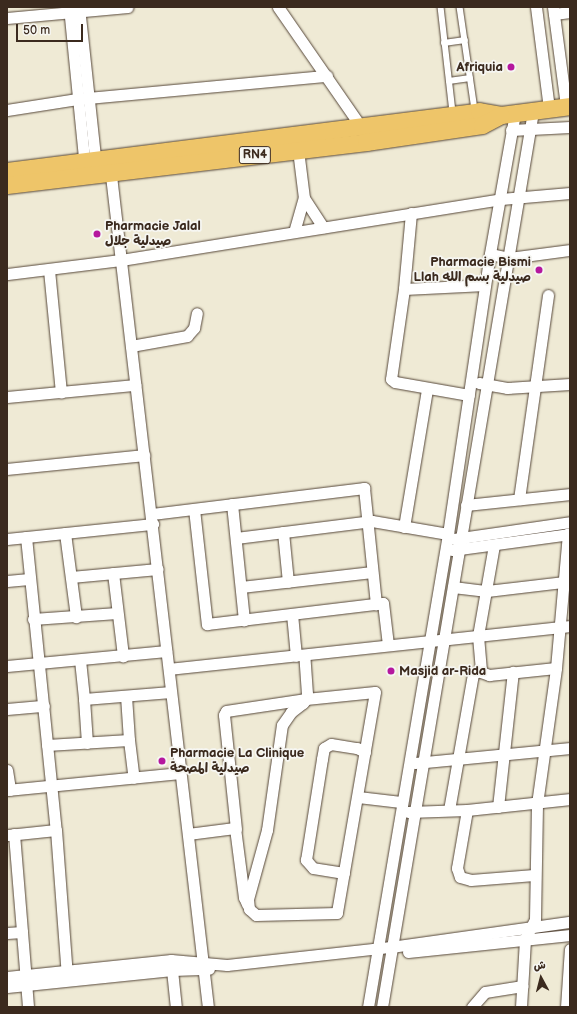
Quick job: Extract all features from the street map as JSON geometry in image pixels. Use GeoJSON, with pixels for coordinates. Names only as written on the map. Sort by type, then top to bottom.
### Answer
{"type":"FeatureCollection","features":[{"type":"Feature","properties":{"kind":"main road","name":"RN4"},"geometry":{"type":"LineString","coordinates":[[7,171],[97,167],[298,150],[454,115],[475,112],[508,114],[568,106]]}},
{"type":"Feature","properties":{"kind":"main road","name":"RN4"},"geometry":{"type":"LineString","coordinates":[[7,185],[97,167],[365,135],[482,125],[508,114]]}},
{"type":"Feature","properties":{"kind":"street"},"geometry":{"type":"LineString","coordinates":[[7,18],[74,9],[127,7]]}},
{"type":"Feature","properties":{"kind":"street"},"geometry":{"type":"LineString","coordinates":[[278,7],[327,76],[365,135]]}},
{"type":"Feature","properties":{"kind":"street"},"geometry":{"type":"LineString","coordinates":[[382,1007],[422,763],[453,588],[485,385],[532,131],[541,110],[536,7]]}},
{"type":"Feature","properties":{"kind":"street"},"geometry":{"type":"LineString","coordinates":[[74,9],[82,99],[97,167],[121,260],[208,1007]]}},
{"type":"Feature","properties":{"kind":"street"},"geometry":{"type":"LineString","coordinates":[[568,106],[566,78],[554,10],[570,12]]}},
{"type":"Feature","properties":{"kind":"street"},"geometry":{"type":"LineString","coordinates":[[7,110],[82,99],[327,76]]}},
{"type":"Feature","properties":{"kind":"street"},"geometry":{"type":"LineString","coordinates":[[368,1007],[400,807],[447,542],[485,285],[501,199],[511,130],[508,114]]}},
{"type":"Feature","properties":{"kind":"street"},"geometry":{"type":"LineString","coordinates":[[511,130],[532,131],[570,127]]}},
{"type":"Feature","properties":{"kind":"street"},"geometry":{"type":"LineString","coordinates":[[294,232],[304,198],[298,150]]}},
{"type":"Feature","properties":{"kind":"street"},"geometry":{"type":"LineString","coordinates":[[7,274],[121,260],[501,199],[570,193]]}},
{"type":"Feature","properties":{"kind":"street"},"geometry":{"type":"LineString","coordinates":[[304,198],[323,227]]}},
{"type":"Feature","properties":{"kind":"street"},"geometry":{"type":"LineString","coordinates":[[411,213],[404,290],[391,379],[395,382],[469,395]]}},
{"type":"Feature","properties":{"kind":"street"},"geometry":{"type":"LineString","coordinates":[[490,254],[509,258],[570,250]]}},
{"type":"Feature","properties":{"kind":"street"},"geometry":{"type":"LineString","coordinates":[[49,270],[61,392]]}},
{"type":"Feature","properties":{"kind":"street"},"geometry":{"type":"LineString","coordinates":[[404,290],[485,285]]}},
{"type":"Feature","properties":{"kind":"street"},"geometry":{"type":"LineString","coordinates":[[519,499],[537,386],[548,295]]}},
{"type":"Feature","properties":{"kind":"street"},"geometry":{"type":"LineString","coordinates":[[131,346],[187,336],[194,328],[197,313]]}},
{"type":"Feature","properties":{"kind":"street"},"geometry":{"type":"LineString","coordinates":[[471,380],[485,385],[507,388],[570,384]]}},
{"type":"Feature","properties":{"kind":"street"},"geometry":{"type":"LineString","coordinates":[[7,397],[135,385]]}},
{"type":"Feature","properties":{"kind":"street"},"geometry":{"type":"LineString","coordinates":[[404,527],[427,388]]}},
{"type":"Feature","properties":{"kind":"street"},"geometry":{"type":"LineString","coordinates":[[7,469],[144,455]]}},
{"type":"Feature","properties":{"kind":"street"},"geometry":{"type":"LineString","coordinates":[[7,539],[65,533],[152,519],[194,509],[364,488],[376,604]]}},
{"type":"Feature","properties":{"kind":"street"},"geometry":{"type":"LineString","coordinates":[[466,504],[570,494]]}},
{"type":"Feature","properties":{"kind":"street"},"geometry":{"type":"LineString","coordinates":[[232,504],[244,620]]}},
{"type":"Feature","properties":{"kind":"street"},"geometry":{"type":"LineString","coordinates":[[194,509],[207,624],[383,603],[388,645]]}},
{"type":"Feature","properties":{"kind":"street"},"geometry":{"type":"LineString","coordinates":[[236,538],[367,521],[404,527],[447,542],[459,544],[494,544],[569,534],[564,582],[565,626],[556,668],[538,804],[534,875],[535,919],[525,939],[521,1007]]}},
{"type":"Feature","properties":{"kind":"street"},"geometry":{"type":"LineString","coordinates":[[459,544],[570,522]]}},
{"type":"Feature","properties":{"kind":"street"},"geometry":{"type":"LineString","coordinates":[[283,532],[288,582]]}},
{"type":"Feature","properties":{"kind":"street"},"geometry":{"type":"LineString","coordinates":[[65,533],[76,617]]}},
{"type":"Feature","properties":{"kind":"street"},"geometry":{"type":"LineString","coordinates":[[26,537],[33,619],[44,706],[56,830],[67,977]]}},
{"type":"Feature","properties":{"kind":"street"},"geometry":{"type":"LineString","coordinates":[[494,544],[478,636],[480,670],[486,675],[556,668]]}},
{"type":"Feature","properties":{"kind":"street"},"geometry":{"type":"LineString","coordinates":[[71,577],[158,569]]}},
{"type":"Feature","properties":{"kind":"street"},"geometry":{"type":"LineString","coordinates":[[241,587],[372,572]]}},
{"type":"Feature","properties":{"kind":"street"},"geometry":{"type":"LineString","coordinates":[[113,573],[123,656]]}},
{"type":"Feature","properties":{"kind":"street"},"geometry":{"type":"LineString","coordinates":[[7,581],[29,579]]}},
{"type":"Feature","properties":{"kind":"street"},"geometry":{"type":"LineString","coordinates":[[453,588],[487,591],[564,582]]}},
{"type":"Feature","properties":{"kind":"street"},"geometry":{"type":"LineString","coordinates":[[33,619],[117,613]]}},
{"type":"Feature","properties":{"kind":"street"},"geometry":{"type":"LineString","coordinates":[[292,614],[306,699]]}},
{"type":"Feature","properties":{"kind":"street"},"geometry":{"type":"LineString","coordinates":[[168,669],[300,656],[565,626]]}},
{"type":"Feature","properties":{"kind":"street"},"geometry":{"type":"LineString","coordinates":[[7,666],[166,651]]}},
{"type":"Feature","properties":{"kind":"street"},"geometry":{"type":"LineString","coordinates":[[80,660],[87,742]]}},
{"type":"Feature","properties":{"kind":"street"},"geometry":{"type":"LineString","coordinates":[[449,810],[456,760],[473,674],[480,670]]}},
{"type":"Feature","properties":{"kind":"street"},"geometry":{"type":"LineString","coordinates":[[498,807],[502,755],[513,672]]}},
{"type":"Feature","properties":{"kind":"street"},"geometry":{"type":"LineString","coordinates":[[84,699],[171,692]]}},
{"type":"Feature","properties":{"kind":"street"},"geometry":{"type":"LineString","coordinates":[[375,692],[337,914],[256,915],[251,912],[244,898],[224,715],[226,711],[306,699],[375,692]]}},
{"type":"Feature","properties":{"kind":"street"},"geometry":{"type":"LineString","coordinates":[[126,696],[129,740],[134,778]]}},
{"type":"Feature","properties":{"kind":"street"},"geometry":{"type":"LineString","coordinates":[[248,905],[267,830],[282,725],[291,712],[306,699]]}},
{"type":"Feature","properties":{"kind":"street"},"geometry":{"type":"LineString","coordinates":[[7,709],[44,706]]}},
{"type":"Feature","properties":{"kind":"street"},"geometry":{"type":"LineString","coordinates":[[47,745],[129,740]]}},
{"type":"Feature","properties":{"kind":"street"},"geometry":{"type":"LineString","coordinates":[[344,873],[312,868],[306,860],[322,759],[324,748],[331,744],[357,748],[365,752]]}},
{"type":"Feature","properties":{"kind":"street"},"geometry":{"type":"LineString","coordinates":[[408,762],[422,763],[570,748]]}},
{"type":"Feature","properties":{"kind":"street"},"geometry":{"type":"LineString","coordinates":[[7,770],[8,790],[51,787],[180,773]]}},
{"type":"Feature","properties":{"kind":"street"},"geometry":{"type":"LineString","coordinates":[[358,797],[415,812],[467,810],[538,804],[570,799]]}},
{"type":"Feature","properties":{"kind":"street"},"geometry":{"type":"LineString","coordinates":[[467,810],[457,868],[460,877],[471,880],[534,875]]}},
{"type":"Feature","properties":{"kind":"street"},"geometry":{"type":"LineString","coordinates":[[188,834],[236,829]]}},
{"type":"Feature","properties":{"kind":"street"},"geometry":{"type":"LineString","coordinates":[[28,1007],[22,932],[10,834],[56,830]]}},
{"type":"Feature","properties":{"kind":"street"},"geometry":{"type":"LineString","coordinates":[[391,951],[530,927],[570,922]]}},
{"type":"Feature","properties":{"kind":"street"},"geometry":{"type":"LineString","coordinates":[[7,933],[22,932]]}},
{"type":"Feature","properties":{"kind":"street"},"geometry":{"type":"LineString","coordinates":[[67,977],[171,960],[202,965],[227,965],[570,935]]}},
{"type":"Feature","properties":{"kind":"street"},"geometry":{"type":"LineString","coordinates":[[566,1007],[569,985],[570,949]]}},
{"type":"Feature","properties":{"kind":"street"},"geometry":{"type":"LineString","coordinates":[[7,977],[26,980],[172,970],[202,965]]}},
{"type":"Feature","properties":{"kind":"street"},"geometry":{"type":"LineString","coordinates":[[172,970],[176,1007]]}},
{"type":"Feature","properties":{"kind":"street"},"geometry":{"type":"LineString","coordinates":[[7,987],[26,980]]}},
{"type":"Feature","properties":{"kind":"street"},"geometry":{"type":"LineString","coordinates":[[472,1007],[485,992],[523,986]]}},
{"type":"Feature","properties":{"kind":"lane"},"geometry":{"type":"LineString","coordinates":[[441,7],[444,43],[454,115]]}},
{"type":"Feature","properties":{"kind":"lane"},"geometry":{"type":"LineString","coordinates":[[460,7],[475,112]]}},
{"type":"Feature","properties":{"kind":"lane"},"geometry":{"type":"LineString","coordinates":[[444,43],[465,40]]}},
{"type":"Feature","properties":{"kind":"lane"},"geometry":{"type":"LineString","coordinates":[[449,81],[470,78]]}},
{"type":"Feature","properties":{"kind":"place","name":"Afriquia"},"geometry":{"type":"Point","coordinates":[511,67]}},
{"type":"Feature","properties":{"kind":"place","name":"Pharmacie Jalal صيدلية جلال"},"geometry":{"type":"Point","coordinates":[97,234]}},
{"type":"Feature","properties":{"kind":"place","name":"Pharmacie Bismi Llah صيدلية بسم الله"},"geometry":{"type":"Point","coordinates":[539,270]}},
{"type":"Feature","properties":{"kind":"place","name":"Masjid ar-Rida"},"geometry":{"type":"Point","coordinates":[391,671]}},
{"type":"Feature","properties":{"kind":"place","name":"Pharmacie La Clinique صيدلية المصحة"},"geometry":{"type":"Point","coordinates":[162,761]}}]}
